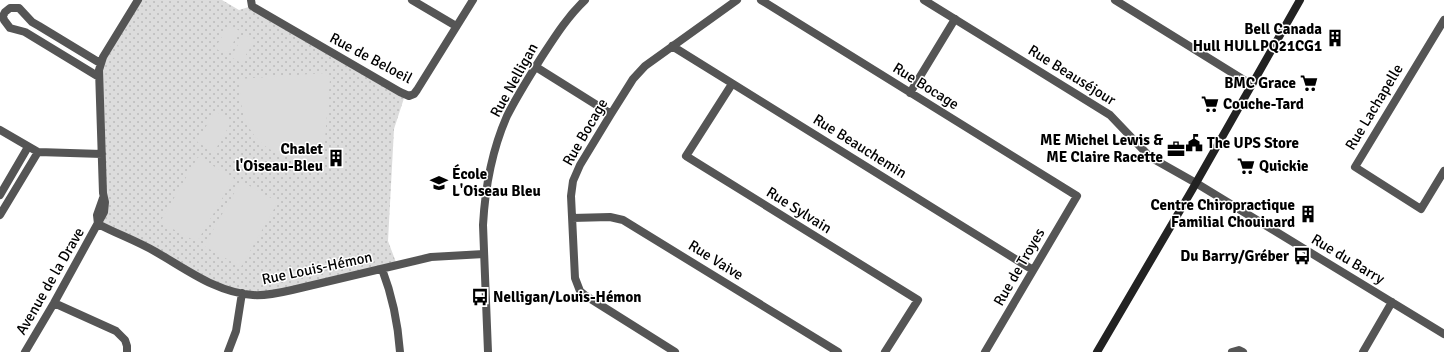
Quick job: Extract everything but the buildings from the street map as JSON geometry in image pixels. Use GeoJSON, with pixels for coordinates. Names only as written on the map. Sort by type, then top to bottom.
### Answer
{"type":"FeatureCollection","features":[{"type":"Feature","properties":{"kind":"main road"},"geometry":{"type":"LineString","coordinates":[[1097,352],[1196,183],[1300,0]]}},
{"type":"Feature","properties":{"kind":"street","name":"Avenue de la Drave"},"geometry":{"type":"LineString","coordinates":[[25,352],[104,212],[105,202],[99,77],[100,63],[138,0]]}},
{"type":"Feature","properties":{"kind":"street","name":"Rue de Beloeil"},"geometry":{"type":"LineString","coordinates":[[251,0],[252,6],[255,8],[409,96],[414,94],[473,0]]}},
{"type":"Feature","properties":{"kind":"street"},"geometry":{"type":"LineString","coordinates":[[412,0],[456,26]]}},
{"type":"Feature","properties":{"kind":"street","name":"Rue Nelligan"},"geometry":{"type":"LineString","coordinates":[[488,352],[484,254],[484,208],[493,161],[507,117],[536,67],[570,16],[584,0]]}},
{"type":"Feature","properties":{"kind":"street","name":"Rue Bocage"},"geometry":{"type":"LineString","coordinates":[[675,352],[593,302],[580,291],[575,278],[571,196],[573,181],[580,165],[639,72],[672,46],[737,0]]}},
{"type":"Feature","properties":{"kind":"street","name":"Rue Bocage"},"geometry":{"type":"LineString","coordinates":[[761,0],[1077,196]]}},
{"type":"Feature","properties":{"kind":"street","name":"Rue Beauséjour"},"geometry":{"type":"LineString","coordinates":[[924,0],[1110,115],[1150,157],[1196,183]]}},
{"type":"Feature","properties":{"kind":"street"},"geometry":{"type":"LineString","coordinates":[[1115,0],[1252,85]]}},
{"type":"Feature","properties":{"kind":"street"},"geometry":{"type":"LineString","coordinates":[[99,77],[25,32],[10,28],[4,20],[3,16],[5,12],[10,8],[19,8],[35,24],[100,63]]}},
{"type":"Feature","properties":{"kind":"street"},"geometry":{"type":"LineString","coordinates":[[910,93],[955,19]]}},
{"type":"Feature","properties":{"kind":"street","name":"Rue Lachapelle"},"geometry":{"type":"LineString","coordinates":[[1444,20],[1355,167],[1421,209],[1444,171]]}},
{"type":"Feature","properties":{"kind":"street","name":"Rue Beauchemin"},"geometry":{"type":"LineString","coordinates":[[672,46],[1033,270]]}},
{"type":"Feature","properties":{"kind":"street"},"geometry":{"type":"LineString","coordinates":[[536,67],[611,114]]}},
{"type":"Feature","properties":{"kind":"street","name":"Rue Sylvain"},"geometry":{"type":"LineString","coordinates":[[732,84],[686,156],[918,300],[885,352]]}},
{"type":"Feature","properties":{"kind":"street"},"geometry":{"type":"LineString","coordinates":[[0,130],[38,152],[102,154]]}},
{"type":"Feature","properties":{"kind":"street"},"geometry":{"type":"LineString","coordinates":[[0,195],[28,147]]}},
{"type":"Feature","properties":{"kind":"street"},"geometry":{"type":"LineString","coordinates":[[0,215],[38,152]]}},
{"type":"Feature","properties":{"kind":"street","name":"Rue du Barry"},"geometry":{"type":"LineString","coordinates":[[1196,183],[1444,334]]}},
{"type":"Feature","properties":{"kind":"street","name":"Rue de Troyes"},"geometry":{"type":"LineString","coordinates":[[988,351],[1033,270],[1077,196]]}},
{"type":"Feature","properties":{"kind":"street","name":"Rue Vaive"},"geometry":{"type":"LineString","coordinates":[[572,218],[610,217],[623,220],[838,352]]}},
{"type":"Feature","properties":{"kind":"street","name":"Rue Louis-Hémon"},"geometry":{"type":"LineString","coordinates":[[98,224],[146,246],[215,285],[233,292],[260,295],[281,292],[431,257],[484,254]]}},
{"type":"Feature","properties":{"kind":"street"},"geometry":{"type":"LineString","coordinates":[[382,269],[386,279],[398,330],[400,352]]}},
{"type":"Feature","properties":{"kind":"street"},"geometry":{"type":"LineString","coordinates":[[228,352],[236,331],[242,293]]}},
{"type":"Feature","properties":{"kind":"street"},"geometry":{"type":"LineString","coordinates":[[1362,352],[1392,302]]}},
{"type":"Feature","properties":{"kind":"street"},"geometry":{"type":"LineString","coordinates":[[54,303],[116,331],[125,340],[127,352]]}},
{"type":"Feature","properties":{"kind":"street"},"geometry":{"type":"LineString","coordinates":[[1232,352],[1239,350],[1243,352]]}},
{"type":"Feature","properties":{"kind":"shaded area"},"geometry":{"type":"Polygon","coordinates":[[[138,0],[222,0],[239,10],[252,6],[405,95],[394,129],[388,241],[397,265],[270,294],[233,292],[98,224],[103,216],[99,70],[138,0]]]}},
{"type":"Feature","properties":{"kind":"shaded area"},"geometry":{"type":"Polygon","coordinates":[[[229,25],[240,31],[226,55],[215,48],[229,25]]]}},
{"type":"Feature","properties":{"kind":"shaded area"},"geometry":{"type":"Polygon","coordinates":[[[244,34],[255,40],[241,63],[231,57],[244,34]]]}},
{"type":"Feature","properties":{"kind":"shaded area"},"geometry":{"type":"Polygon","coordinates":[[[325,73],[330,79],[323,162],[304,161],[287,157],[272,151],[260,142],[251,130],[244,116],[240,99],[240,79],[325,73]]]}},
{"type":"Feature","properties":{"kind":"shaded area"},"geometry":{"type":"Polygon","coordinates":[[[215,111],[232,121],[214,152],[197,142],[215,111]]]}},
{"type":"Feature","properties":{"kind":"shaded area"},"geometry":{"type":"Polygon","coordinates":[[[198,157],[234,178],[197,242],[160,222],[198,157]]]}},
{"type":"Feature","properties":{"kind":"shaded area"},"geometry":{"type":"Polygon","coordinates":[[[241,181],[278,202],[241,267],[204,246],[241,181]]]}},
{"type":"Feature","properties":{"kind":"place","name":"Bell Canada Hull HULLPQ21CG1"},"geometry":{"type":"Point","coordinates":[1335,38]}},
{"type":"Feature","properties":{"kind":"place","name":"BMC Grace"},"geometry":{"type":"Point","coordinates":[1309,83]}},
{"type":"Feature","properties":{"kind":"place","name":"Couche-Tard"},"geometry":{"type":"Point","coordinates":[1210,104]}},
{"type":"Feature","properties":{"kind":"place","name":"The UPS Store"},"geometry":{"type":"Point","coordinates":[1194,143]}},
{"type":"Feature","properties":{"kind":"place","name":"ME Michel Lewis & ME Claire Racette"},"geometry":{"type":"Point","coordinates":[1176,149]}},
{"type":"Feature","properties":{"kind":"place","name":"Chalet l'Oiseau-Bleu"},"geometry":{"type":"Point","coordinates":[336,158]}},
{"type":"Feature","properties":{"kind":"place","name":"Quickie"},"geometry":{"type":"Point","coordinates":[1246,166]}},
{"type":"Feature","properties":{"kind":"place","name":"École L'Oiseau Bleu"},"geometry":{"type":"Point","coordinates":[439,183]}},
{"type":"Feature","properties":{"kind":"place","name":"Centre Chiropractique Familial Chouinard"},"geometry":{"type":"Point","coordinates":[1308,214]}},
{"type":"Feature","properties":{"kind":"place","name":"Du Barry/Gréber"},"geometry":{"type":"Point","coordinates":[1302,256]}},
{"type":"Feature","properties":{"kind":"place","name":"Nelligan/Louis-Hémon"},"geometry":{"type":"Point","coordinates":[480,297]}}]}
